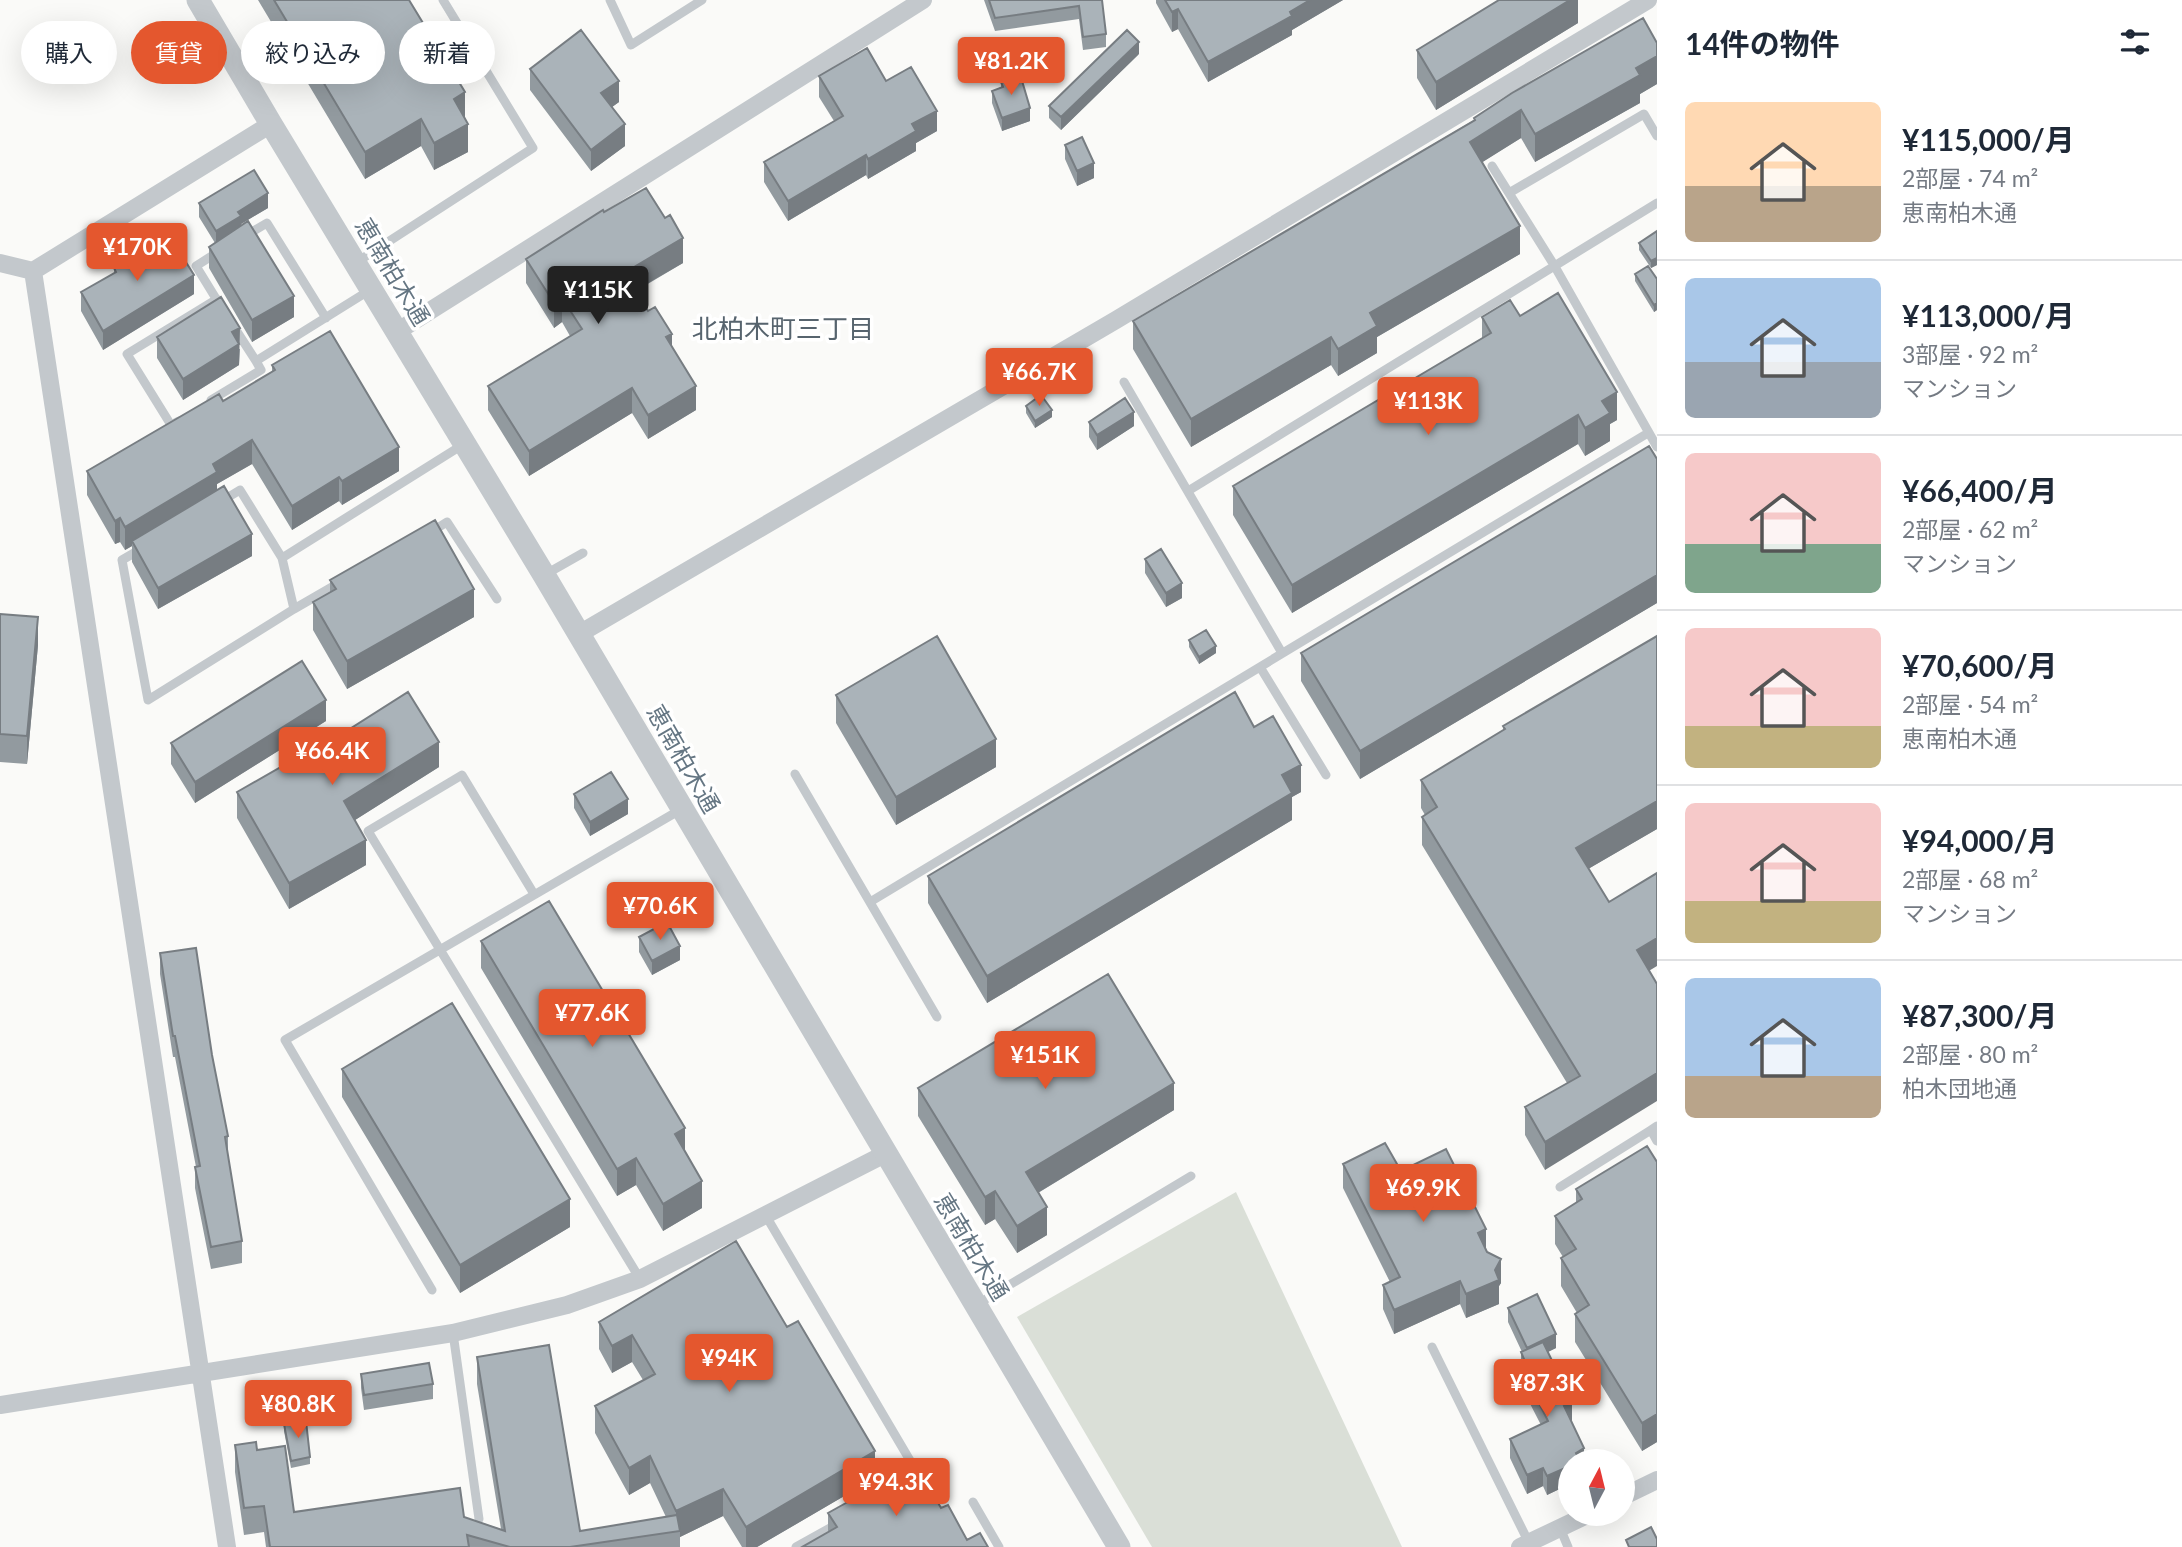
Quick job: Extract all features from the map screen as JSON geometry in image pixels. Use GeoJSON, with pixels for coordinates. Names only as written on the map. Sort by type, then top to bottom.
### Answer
{"type":"FeatureCollection","features":[{"type":"Feature","properties":{"kind":"street","name":"恵南柏木通"},"geometry":{"type":"LineString","coordinates":[[198,0],[544,575],[1118,1547]]}},
{"type":"Feature","properties":{"kind":"street"},"geometry":{"type":"LineString","coordinates":[[398,331],[923,0]]}},
{"type":"Feature","properties":{"kind":"street"},"geometry":{"type":"LineString","coordinates":[[579,634],[1116,320],[1648,0]]}},
{"type":"Feature","properties":{"kind":"street"},"geometry":{"type":"LineString","coordinates":[[0,264],[33,271],[271,124]]}},
{"type":"Feature","properties":{"kind":"street"},"geometry":{"type":"LineString","coordinates":[[33,271],[227,1547]]}},
{"type":"Feature","properties":{"kind":"street"},"geometry":{"type":"LineString","coordinates":[[0,1405],[453,1333],[567,1305],[640,1279],[885,1154]]}},
{"type":"Feature","properties":{"kind":"street"},"geometry":{"type":"LineString","coordinates":[[1635,1491],[1657,1480]]}},
{"type":"Feature","properties":{"kind":"street"},"geometry":{"type":"LineString","coordinates":[[1524,1545],[1564,1526]]}},
{"type":"Feature","properties":{"kind":"lane"},"geometry":{"type":"LineString","coordinates":[[355,263],[533,148],[443,0]]}},
{"type":"Feature","properties":{"kind":"lane"},"geometry":{"type":"LineString","coordinates":[[610,0],[631,45],[702,0]]}},
{"type":"Feature","properties":{"kind":"lane"},"geometry":{"type":"LineString","coordinates":[[1509,193],[1644,114],[1657,136]]}},
{"type":"Feature","properties":{"kind":"lane"},"geometry":{"type":"LineString","coordinates":[[1492,166],[1554,265],[1657,447]]}},
{"type":"Feature","properties":{"kind":"lane"},"geometry":{"type":"LineString","coordinates":[[1188,491],[1657,203]]}},
{"type":"Feature","properties":{"kind":"lane"},"geometry":{"type":"LineString","coordinates":[[205,404],[261,370],[197,266],[267,223],[326,318]]}},
{"type":"Feature","properties":{"kind":"lane"},"geometry":{"type":"LineString","coordinates":[[256,361],[372,289]]}},
{"type":"Feature","properties":{"kind":"lane"},"geometry":{"type":"LineString","coordinates":[[182,418],[171,425],[127,354],[217,299]]}},
{"type":"Feature","properties":{"kind":"lane"},"geometry":{"type":"LineString","coordinates":[[1124,382],[1282,653]]}},
{"type":"Feature","properties":{"kind":"lane"},"geometry":{"type":"LineString","coordinates":[[870,902],[1648,433]]}},
{"type":"Feature","properties":{"kind":"lane"},"geometry":{"type":"LineString","coordinates":[[282,558],[465,443]]}},
{"type":"Feature","properties":{"kind":"lane"},"geometry":{"type":"LineString","coordinates":[[216,504],[240,490],[282,558],[294,609]]}},
{"type":"Feature","properties":{"kind":"lane"},"geometry":{"type":"LineString","coordinates":[[424,536],[447,522],[497,599]]}},
{"type":"Feature","properties":{"kind":"lane"},"geometry":{"type":"LineString","coordinates":[[146,546],[122,560],[148,700],[294,609],[353,576]]}},
{"type":"Feature","properties":{"kind":"lane"},"geometry":{"type":"LineString","coordinates":[[544,575],[583,553]]}},
{"type":"Feature","properties":{"kind":"lane"},"geometry":{"type":"LineString","coordinates":[[1260,667],[1326,775]]}},
{"type":"Feature","properties":{"kind":"lane"},"geometry":{"type":"LineString","coordinates":[[796,774],[937,1017]]}},
{"type":"Feature","properties":{"kind":"lane"},"geometry":{"type":"LineString","coordinates":[[534,894],[462,775],[368,831],[640,1279]]}},
{"type":"Feature","properties":{"kind":"lane"},"geometry":{"type":"LineString","coordinates":[[432,1290],[285,1040],[682,809]]}},
{"type":"Feature","properties":{"kind":"lane"},"geometry":{"type":"LineString","coordinates":[[1560,1187],[1654,1128],[1657,1141]]}},
{"type":"Feature","properties":{"kind":"lane"},"geometry":{"type":"LineString","coordinates":[[975,1306],[1191,1176]]}},
{"type":"Feature","properties":{"kind":"lane"},"geometry":{"type":"LineString","coordinates":[[766,1216],[920,1478],[909,1484]]}},
{"type":"Feature","properties":{"kind":"lane"},"geometry":{"type":"LineString","coordinates":[[453,1333],[479,1519]]}},
{"type":"Feature","properties":{"kind":"lane"},"geometry":{"type":"LineString","coordinates":[[1432,1347],[1524,1545]]}},
{"type":"Feature","properties":{"kind":"lane"},"geometry":{"type":"LineString","coordinates":[[973,1502],[999,1547]]}},
{"type":"Feature","properties":{"kind":"lane"},"geometry":{"type":"LineString","coordinates":[[796,1547],[853,1516]]}},
{"type":"Feature","properties":{"kind":"lane"},"geometry":{"type":"LineString","coordinates":[[1560,1528],[1568,1547]]}},
{"type":"Feature","properties":{"kind":"shaded area"},"geometry":{"type":"Polygon","coordinates":[[[1236,1192],[1402,1547],[1152,1547],[1017,1317],[1236,1192]]]}},
{"type":"Feature","properties":{"kind":"building"},"geometry":{"type":"Polygon","coordinates":[[[274,0],[409,0],[422,21],[399,21],[399,84],[460,84],[465,92],[454,99],[468,124],[434,143],[421,119],[365,152],[324,84],[385,84],[385,21],[287,21],[274,0]]]}},
{"type":"Feature","properties":{"kind":"building"},"geometry":{"type":"Polygon","coordinates":[[[989,0],[1102,0],[1106,34],[1083,37],[1079,6],[995,18],[989,0]]]}},
{"type":"Feature","properties":{"kind":"building"},"geometry":{"type":"Polygon","coordinates":[[[1165,0],[1310,0],[1290,12],[1292,16],[1208,62],[1178,9],[1172,12],[1165,0]]]}},
{"type":"Feature","properties":{"kind":"building"},"geometry":{"type":"Polygon","coordinates":[[[1499,0],[1570,0],[1436,82],[1417,50],[1499,0]]]}},
{"type":"Feature","properties":{"kind":"building"},"geometry":{"type":"Polygon","coordinates":[[[1643,18],[1657,43],[1657,56],[1636,68],[1640,75],[1535,134],[1521,110],[1470,142],[1520,226],[1370,313],[1377,326],[1338,349],[1331,337],[1191,419],[1133,321],[1475,120],[1474,118],[1512,93],[1643,18]]]}},
{"type":"Feature","properties":{"kind":"building"},"geometry":{"type":"Polygon","coordinates":[[[581,30],[619,81],[601,93],[625,124],[591,150],[530,69],[581,30]]]}},
{"type":"Feature","properties":{"kind":"building"},"geometry":{"type":"Polygon","coordinates":[[[1127,30],[1139,42],[1061,117],[1049,106],[1127,30]]]}},
{"type":"Feature","properties":{"kind":"building"},"geometry":{"type":"Polygon","coordinates":[[[867,48],[886,81],[911,67],[937,111],[912,124],[916,131],[868,159],[866,155],[788,201],[764,162],[843,116],[819,76],[867,48]]]}},
{"type":"Feature","properties":{"kind":"building"},"geometry":{"type":"Polygon","coordinates":[[[1020,74],[1030,108],[1002,118],[992,91],[1003,87],[1001,82],[1020,74]]]}},
{"type":"Feature","properties":{"kind":"building"},"geometry":{"type":"Polygon","coordinates":[[[1082,137],[1094,163],[1077,171],[1065,145],[1082,137]]]}},
{"type":"Feature","properties":{"kind":"building"},"geometry":{"type":"Polygon","coordinates":[[[254,170],[268,193],[238,212],[241,216],[216,231],[199,203],[254,170]]]}},
{"type":"Feature","properties":{"kind":"building"},"geometry":{"type":"Polygon","coordinates":[[[646,188],[665,218],[670,215],[683,238],[624,273],[648,311],[655,307],[672,334],[666,337],[696,386],[648,415],[632,388],[529,451],[488,386],[582,329],[562,298],[554,303],[526,259],[603,210],[604,212],[646,188]]]}},
{"type":"Feature","properties":{"kind":"building"},"geometry":{"type":"Polygon","coordinates":[[[248,221],[294,296],[252,320],[209,247],[248,221]]]}},
{"type":"Feature","properties":{"kind":"building"},"geometry":{"type":"Polygon","coordinates":[[[1657,231],[1657,258],[1651,261],[1639,243],[1657,231]]]}},
{"type":"Feature","properties":{"kind":"building"},"geometry":{"type":"Polygon","coordinates":[[[169,235],[194,275],[103,331],[81,292],[116,272],[114,268],[169,235]]]}},
{"type":"Feature","properties":{"kind":"building"},"geometry":{"type":"Polygon","coordinates":[[[1648,266],[1657,279],[1657,303],[1654,305],[1635,274],[1648,266]]]}},
{"type":"Feature","properties":{"kind":"building"},"geometry":{"type":"Polygon","coordinates":[[[1558,293],[1617,392],[1602,401],[1610,413],[1585,428],[1578,415],[1292,585],[1233,486],[1491,333],[1482,317],[1510,300],[1520,316],[1558,293]]]}},
{"type":"Feature","properties":{"kind":"building"},"geometry":{"type":"Polygon","coordinates":[[[221,297],[240,328],[232,332],[239,344],[183,379],[157,337],[221,297]]]}},
{"type":"Feature","properties":{"kind":"building"},"geometry":{"type":"Polygon","coordinates":[[[330,331],[399,447],[342,481],[339,477],[292,506],[252,440],[213,464],[217,472],[125,527],[120,518],[115,521],[87,471],[219,394],[223,401],[275,370],[272,365],[330,331]]]}},
{"type":"Feature","properties":{"kind":"building"},"geometry":{"type":"Polygon","coordinates":[[[1041,395],[1052,410],[1035,421],[1026,406],[1041,395]]]}},
{"type":"Feature","properties":{"kind":"building"},"geometry":{"type":"Polygon","coordinates":[[[1125,398],[1134,412],[1097,435],[1089,422],[1125,398]]]}},
{"type":"Feature","properties":{"kind":"building"},"geometry":{"type":"Polygon","coordinates":[[[1649,446],[1657,459],[1657,575],[1360,751],[1301,653],[1649,446]]]}},
{"type":"Feature","properties":{"kind":"building"},"geometry":{"type":"Polygon","coordinates":[[[224,486],[252,534],[158,588],[132,541],[224,486]]]}},
{"type":"Feature","properties":{"kind":"building"},"geometry":{"type":"Polygon","coordinates":[[[435,520],[474,589],[347,661],[313,602],[336,589],[330,580],[435,520]]]}},
{"type":"Feature","properties":{"kind":"building"},"geometry":{"type":"Polygon","coordinates":[[[1161,549],[1182,583],[1166,593],[1145,559],[1161,549]]]}},
{"type":"Feature","properties":{"kind":"building"},"geometry":{"type":"Polygon","coordinates":[[[0,614],[38,617],[27,736],[0,734],[0,614]]]}},
{"type":"Feature","properties":{"kind":"building"},"geometry":{"type":"Polygon","coordinates":[[[1206,630],[1216,646],[1199,657],[1189,640],[1206,630]]]}},
{"type":"Feature","properties":{"kind":"building"},"geometry":{"type":"Polygon","coordinates":[[[937,636],[996,739],[896,797],[836,695],[937,636]]]}},
{"type":"Feature","properties":{"kind":"building"},"geometry":{"type":"Polygon","coordinates":[[[1657,636],[1657,801],[1576,848],[1609,902],[1657,873],[1657,938],[1637,950],[1657,984],[1657,1073],[1545,1142],[1525,1107],[1580,1076],[1422,817],[1437,807],[1421,780],[1505,729],[1503,726],[1657,636]]]}},
{"type":"Feature","properties":{"kind":"building"},"geometry":{"type":"Polygon","coordinates":[[[302,661],[326,700],[195,782],[171,743],[302,661]]]}},
{"type":"Feature","properties":{"kind":"building"},"geometry":{"type":"Polygon","coordinates":[[[408,692],[439,742],[344,801],[366,840],[289,883],[237,792],[314,748],[315,751],[408,692]]]}},
{"type":"Feature","properties":{"kind":"building"},"geometry":{"type":"Polygon","coordinates":[[[1235,692],[1254,727],[1273,716],[1301,765],[1282,775],[1292,793],[987,976],[928,876],[1235,692]]]}},
{"type":"Feature","properties":{"kind":"building"},"geometry":{"type":"Polygon","coordinates":[[[611,772],[628,799],[590,822],[574,794],[611,772]]]}},
{"type":"Feature","properties":{"kind":"building"},"geometry":{"type":"Polygon","coordinates":[[[549,901],[685,1128],[675,1134],[702,1181],[663,1204],[636,1158],[617,1169],[481,941],[549,901]]]}},
{"type":"Feature","properties":{"kind":"building"},"geometry":{"type":"Polygon","coordinates":[[[667,922],[680,946],[652,961],[639,937],[667,922]]]}},
{"type":"Feature","properties":{"kind":"building"},"geometry":{"type":"Polygon","coordinates":[[[196,948],[212,1055],[228,1136],[225,1137],[242,1241],[211,1247],[195,1167],[200,1166],[173,1036],[160,953],[196,948]]]}},
{"type":"Feature","properties":{"kind":"building"},"geometry":{"type":"Polygon","coordinates":[[[1108,974],[1174,1083],[1026,1172],[1047,1207],[1017,1226],[995,1191],[985,1197],[918,1088],[1108,974]]]}},
{"type":"Feature","properties":{"kind":"building"},"geometry":{"type":"Polygon","coordinates":[[[452,1003],[570,1199],[460,1265],[342,1069],[452,1003]]]}},
{"type":"Feature","properties":{"kind":"building"},"geometry":{"type":"Polygon","coordinates":[[[1385,1143],[1401,1171],[1446,1149],[1486,1229],[1478,1233],[1487,1252],[1501,1259],[1495,1270],[1499,1280],[1466,1294],[1460,1281],[1394,1310],[1383,1285],[1400,1277],[1343,1164],[1385,1143]]]}},
{"type":"Feature","properties":{"kind":"building"},"geometry":{"type":"Polygon","coordinates":[[[1647,1146],[1657,1162],[1657,1414],[1642,1423],[1575,1314],[1589,1305],[1561,1258],[1576,1249],[1555,1216],[1582,1199],[1576,1189],[1647,1146]]]}},
{"type":"Feature","properties":{"kind":"building"},"geometry":{"type":"Polygon","coordinates":[[[736,1241],[787,1327],[798,1321],[875,1451],[746,1527],[723,1489],[676,1511],[650,1456],[629,1468],[595,1406],[655,1374],[632,1335],[612,1346],[599,1322],[736,1241]]]}},
{"type":"Feature","properties":{"kind":"building"},"geometry":{"type":"Polygon","coordinates":[[[1537,1294],[1556,1334],[1527,1348],[1508,1308],[1537,1294]]]}},
{"type":"Feature","properties":{"kind":"building"},"geometry":{"type":"Polygon","coordinates":[[[1543,1342],[1572,1402],[1564,1406],[1584,1448],[1558,1449],[1558,1471],[1547,1476],[1543,1468],[1527,1475],[1510,1439],[1548,1421],[1525,1375],[1530,1373],[1521,1352],[1543,1342]]]}},
{"type":"Feature","properties":{"kind":"building"},"geometry":{"type":"Polygon","coordinates":[[[549,1345],[580,1531],[677,1515],[680,1531],[570,1547],[510,1547],[467,1535],[469,1547],[270,1547],[264,1506],[244,1508],[235,1445],[256,1442],[257,1450],[285,1446],[294,1512],[460,1488],[464,1517],[505,1531],[477,1357],[549,1345]]]}},
{"type":"Feature","properties":{"kind":"building"},"geometry":{"type":"Polygon","coordinates":[[[429,1363],[433,1384],[364,1395],[361,1374],[429,1363]]]}},
{"type":"Feature","properties":{"kind":"building"},"geometry":{"type":"Polygon","coordinates":[[[306,1421],[310,1457],[291,1461],[284,1424],[306,1421]]]}},
{"type":"Feature","properties":{"kind":"building"},"geometry":{"type":"Polygon","coordinates":[[[916,1464],[941,1508],[948,1505],[967,1540],[980,1533],[988,1547],[802,1547],[837,1527],[828,1513],[916,1464]]]}},
{"type":"Feature","properties":{"kind":"building"},"geometry":{"type":"Polygon","coordinates":[[[1651,1527],[1657,1539],[1657,1547],[1629,1547],[1626,1540],[1651,1527]]]}},
{"type":"Feature","properties":{"kind":"district","name":"北柏木町三丁目"},"geometry":{"type":"Point","coordinates":[783,329]}}]}
